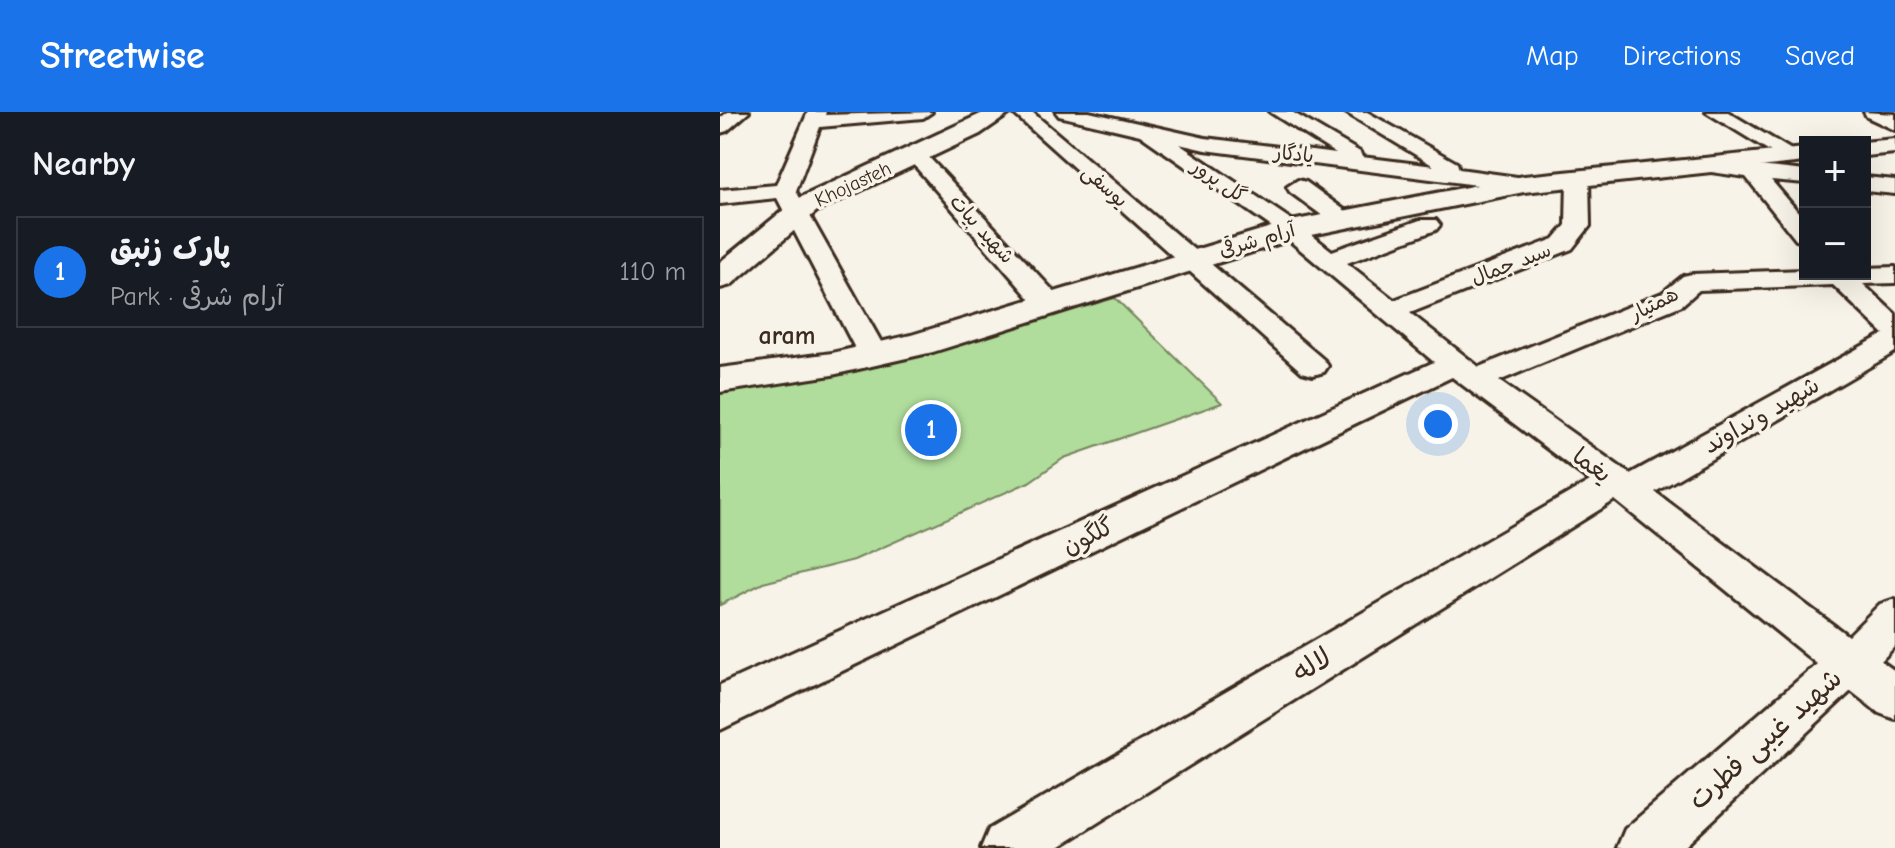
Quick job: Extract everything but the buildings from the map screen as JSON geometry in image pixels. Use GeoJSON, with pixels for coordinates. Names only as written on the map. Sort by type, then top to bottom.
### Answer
{"type":"FeatureCollection","features":[{"type":"Feature","properties":{"kind":"street"},"geometry":{"type":"LineString","coordinates":[[720,127],[740,112]]}},
{"type":"Feature","properties":{"kind":"street"},"geometry":{"type":"LineString","coordinates":[[874,356],[790,202],[815,117],[923,112]]}},
{"type":"Feature","properties":{"kind":"street","name":"Khojasteh"},"geometry":{"type":"LineString","coordinates":[[727,267],[790,202],[829,194],[1001,112]]}},
{"type":"Feature","properties":{"kind":"street","name":"یوسفی"},"geometry":{"type":"LineString","coordinates":[[1021,112],[1313,366]]}},
{"type":"Feature","properties":{"kind":"street","name":"یادگار"},"geometry":{"type":"LineString","coordinates":[[1065,112],[1205,144],[1524,184]]}},
{"type":"Feature","properties":{"kind":"street"},"geometry":{"type":"LineString","coordinates":[[1279,112],[1363,162]]}},
{"type":"Feature","properties":{"kind":"street"},"geometry":{"type":"LineString","coordinates":[[1715,112],[1799,162]]}},
{"type":"Feature","properties":{"kind":"street"},"geometry":{"type":"LineString","coordinates":[[1875,112],[1895,123]]}},
{"type":"Feature","properties":{"kind":"street"},"geometry":{"type":"LineString","coordinates":[[1361,116],[1392,115]]}},
{"type":"Feature","properties":{"kind":"street"},"geometry":{"type":"LineString","coordinates":[[1361,116],[1462,175]]}},
{"type":"Feature","properties":{"kind":"street","name":"گل پرور"},"geometry":{"type":"LineString","coordinates":[[1148,132],[1291,230]]}},
{"type":"Feature","properties":{"kind":"street"},"geometry":{"type":"LineString","coordinates":[[1871,148],[1895,146]]}},
{"type":"Feature","properties":{"kind":"street","name":"شهید بیات"},"geometry":{"type":"LineString","coordinates":[[916,155],[1048,302]]}},
{"type":"Feature","properties":{"kind":"street"},"geometry":{"type":"LineString","coordinates":[[1704,166],[1752,171],[1799,163]]}},
{"type":"Feature","properties":{"kind":"street","name":"آرام شرقی"},"geometry":{"type":"LineString","coordinates":[[720,380],[874,356],[1291,230],[1342,219],[1524,184],[1704,166],[1799,163]]}},
{"type":"Feature","properties":{"kind":"street"},"geometry":{"type":"LineString","coordinates":[[1752,171],[1799,228]]}},
{"type":"Feature","properties":{"kind":"street","name":"سید جمال"},"geometry":{"type":"LineString","coordinates":[[1393,310],[1563,244],[1578,226],[1578,178]]}},
{"type":"Feature","properties":{"kind":"street"},"geometry":{"type":"LineString","coordinates":[[1871,185],[1895,187]]}},
{"type":"Feature","properties":{"kind":"street"},"geometry":{"type":"LineString","coordinates":[[1298,187],[1342,219]]}},
{"type":"Feature","properties":{"kind":"street"},"geometry":{"type":"LineString","coordinates":[[720,197],[790,202]]}},
{"type":"Feature","properties":{"kind":"street"},"geometry":{"type":"LineString","coordinates":[[1329,261],[1428,225]]}},
{"type":"Feature","properties":{"kind":"street","name":"یغما"},"geometry":{"type":"LineString","coordinates":[[1291,230],[1466,371],[1895,698]]}},
{"type":"Feature","properties":{"kind":"street","name":"همتیار"},"geometry":{"type":"LineString","coordinates":[[1871,275],[1895,275]]}},
{"type":"Feature","properties":{"kind":"street","name":"همتیار"},"geometry":{"type":"LineString","coordinates":[[1466,371],[1672,299],[1692,282],[1799,278]]}},
{"type":"Feature","properties":{"kind":"street"},"geometry":{"type":"LineString","coordinates":[[1843,280],[1895,329]]}},
{"type":"Feature","properties":{"kind":"street"},"geometry":{"type":"LineString","coordinates":[[1863,301],[1895,305]]}},
{"type":"Feature","properties":{"kind":"street","name":"شهید ونداوند"},"geometry":{"type":"LineString","coordinates":[[1622,487],[1895,340]]}},
{"type":"Feature","properties":{"kind":"street","name":"گلگون"},"geometry":{"type":"LineString","coordinates":[[720,708],[986,585],[1312,428],[1466,371]]}},
{"type":"Feature","properties":{"kind":"street","name":"لاله"},"geometry":{"type":"LineString","coordinates":[[1008,848],[1622,487]]}},
{"type":"Feature","properties":{"kind":"street","name":"شهید غیبی فطرت"},"geometry":{"type":"LineString","coordinates":[[1644,848],[1850,663],[1895,617]]}},
{"type":"Feature","properties":{"kind":"green space"},"geometry":{"type":"Polygon","coordinates":[[[1115,298],[1222,403],[1064,458],[1029,482],[854,560],[763,583],[720,605],[720,391],[843,374],[1115,298]]]}},
{"type":"Feature","properties":{"kind":"place","name":"پارک زنبق"},"geometry":{"type":"Point","coordinates":[931,430]}},
{"type":"Feature","properties":{"kind":"district","name":"aram"},"geometry":{"type":"Point","coordinates":[787,336]}}]}
